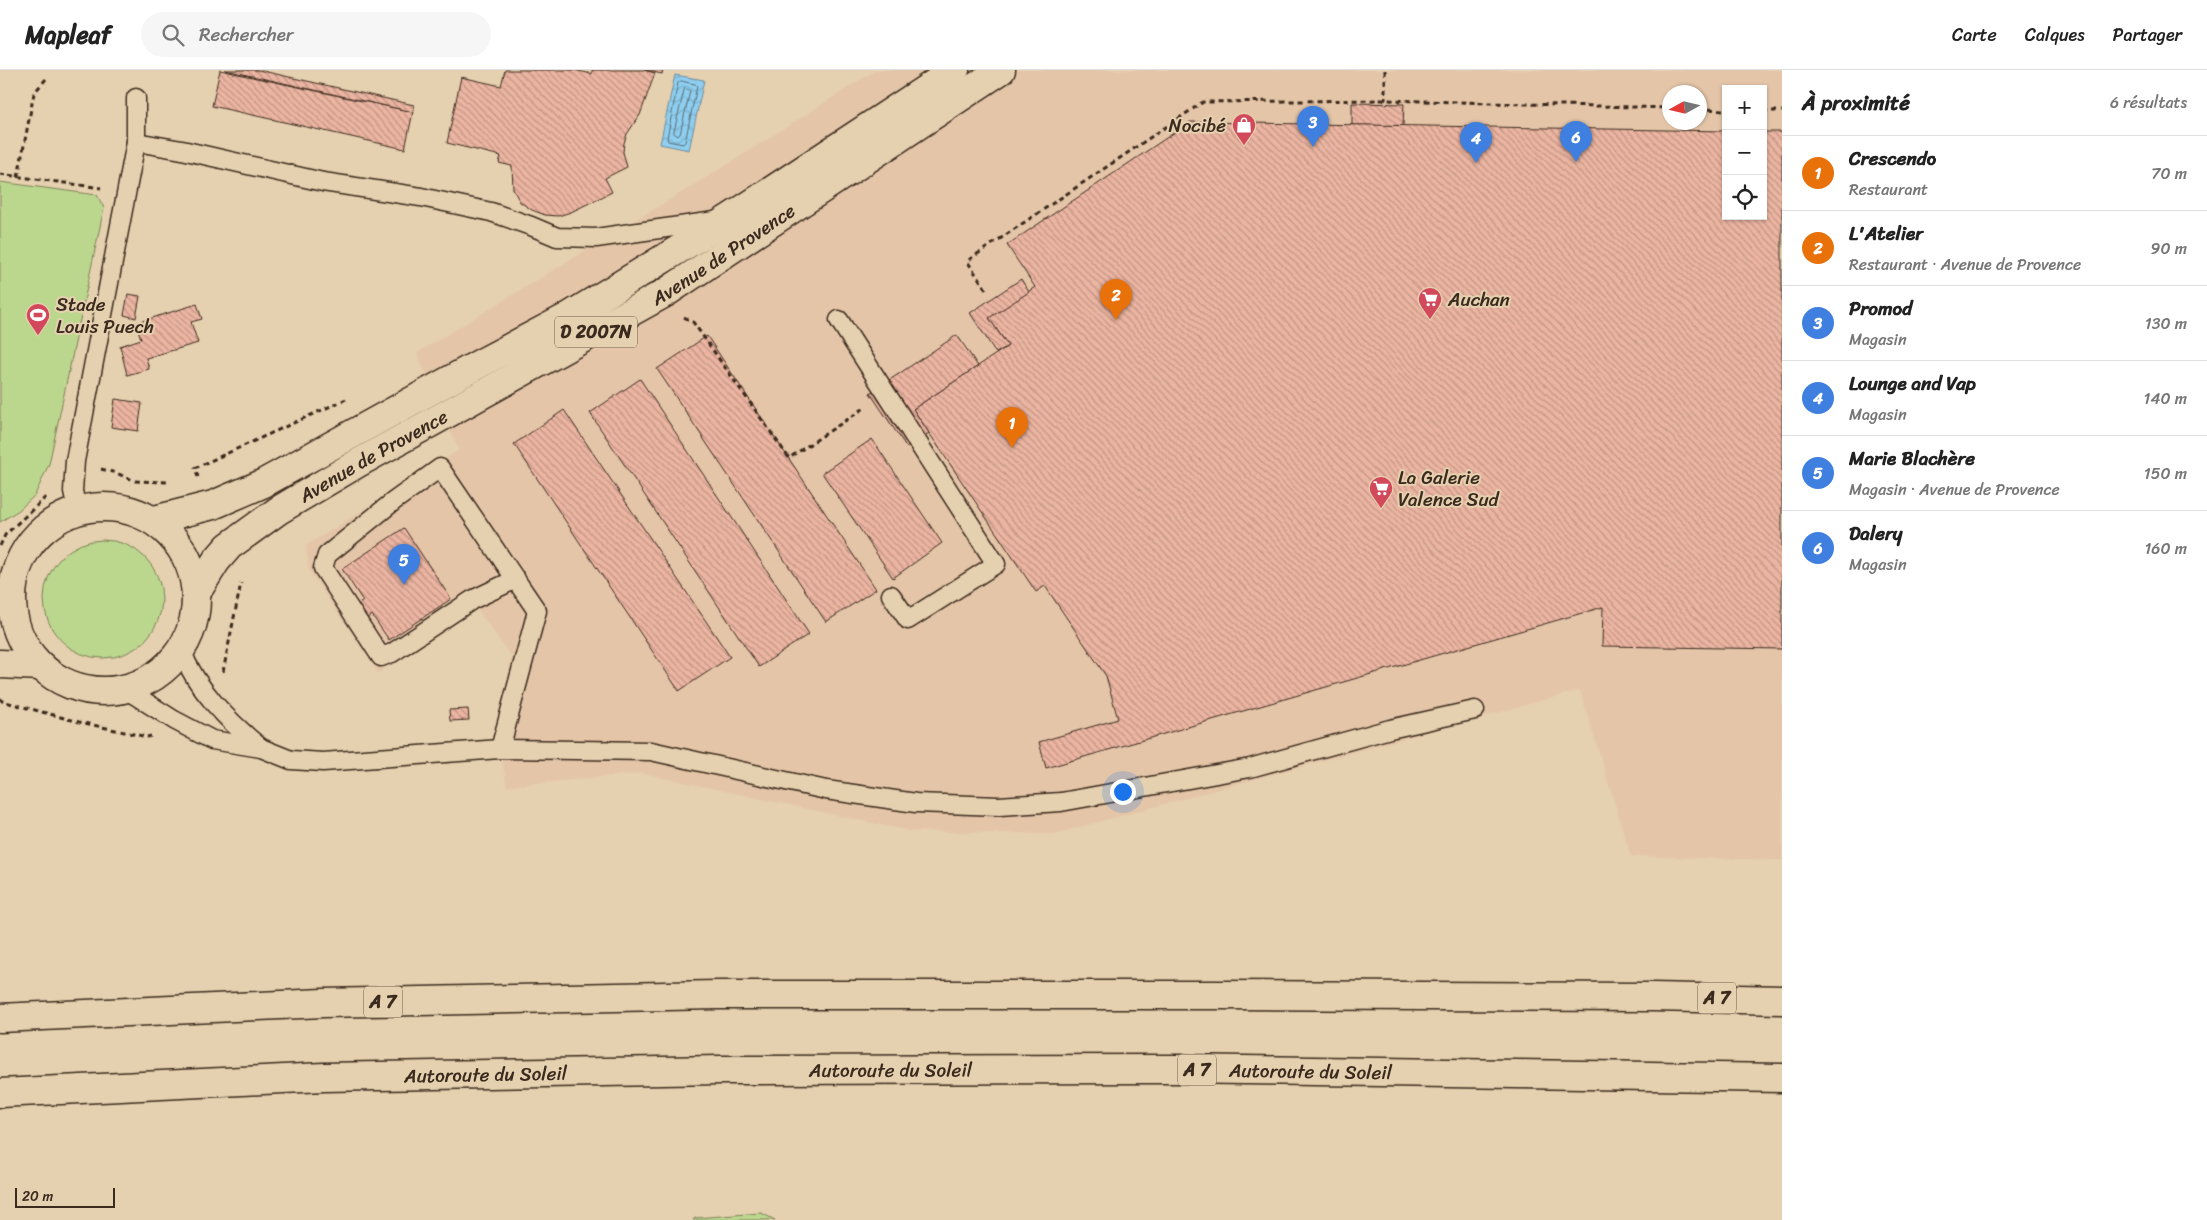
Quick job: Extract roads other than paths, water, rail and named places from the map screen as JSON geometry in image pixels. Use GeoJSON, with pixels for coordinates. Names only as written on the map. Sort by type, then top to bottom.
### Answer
{"type":"FeatureCollection","features":[{"type":"Feature","properties":{"kind":"main road","name":"Avenue de Provence"},"geometry":{"type":"LineString","coordinates":[[154,520],[213,505],[262,484],[568,317],[730,218],[955,70]]}},
{"type":"Feature","properties":{"kind":"main road","name":"Avenue de Provence"},"geometry":{"type":"LineString","coordinates":[[196,592],[228,546],[279,510],[366,458],[665,293],[1001,70]]}},
{"type":"Feature","properties":{"kind":"main road"},"geometry":{"type":"LineString","coordinates":[[103,506],[129,509],[154,520],[175,539],[190,564],[196,592],[193,622],[181,650],[166,668],[147,681],[125,689],[102,692],[80,688],[59,680],[41,666],[24,646],[14,621],[12,595],[8,580],[30,544],[50,523],[76,510],[103,506]]}},
{"type":"Feature","properties":{"kind":"main road"},"geometry":{"type":"LineString","coordinates":[[0,664],[41,666]]}},
{"type":"Feature","properties":{"kind":"main road"},"geometry":{"type":"LineString","coordinates":[[1652,997],[1782,994]]}},
{"type":"Feature","properties":{"kind":"main road","name":"A 7"},"geometry":{"type":"LineString","coordinates":[[0,1018],[323,1004],[717,995],[1652,997],[1782,1000]]}},
{"type":"Feature","properties":{"kind":"main road","name":"Autoroute du Soleil"},"geometry":{"type":"LineString","coordinates":[[0,1093],[324,1077],[720,1070],[1176,1069],[1782,1078]]}},
{"type":"Feature","properties":{"kind":"lane"},"geometry":{"type":"LineString","coordinates":[[76,510],[73,491],[75,461],[136,142],[136,98]]}},
{"type":"Feature","properties":{"kind":"lane"},"geometry":{"type":"LineString","coordinates":[[136,142],[182,150],[323,182],[421,197],[491,212],[557,237],[596,238],[730,218]]}},
{"type":"Feature","properties":{"kind":"lane"},"geometry":{"type":"LineString","coordinates":[[839,320],[996,564],[908,620],[891,595]]}},
{"type":"Feature","properties":{"kind":"lane"},"geometry":{"type":"LineString","coordinates":[[500,749],[537,611],[516,579],[440,468],[394,501],[327,555],[324,568],[381,657],[392,653],[472,600],[516,579]]}},
{"type":"Feature","properties":{"kind":"lane"},"geometry":{"type":"LineString","coordinates":[[181,650],[190,671],[229,722],[261,748]]}},
{"type":"Feature","properties":{"kind":"lane"},"geometry":{"type":"LineString","coordinates":[[125,689],[174,720],[212,740],[261,748],[291,760],[323,762],[500,749],[651,750],[826,790],[916,803],[999,806],[1061,802],[1250,768],[1390,729],[1476,710]]}},
{"type":"Feature","properties":{"kind":"water"},"geometry":{"type":"Polygon","coordinates":[[[675,75],[704,80],[689,150],[660,144],[675,75]]]}},
{"type":"Feature","properties":{"kind":"place","name":"Nocibé"},"geometry":{"type":"Point","coordinates":[1244,146]}},
{"type":"Feature","properties":{"kind":"place","name":"Promod"},"geometry":{"type":"Point","coordinates":[1313,147]}},
{"type":"Feature","properties":{"kind":"place","name":"Dalery"},"geometry":{"type":"Point","coordinates":[1576,162]}},
{"type":"Feature","properties":{"kind":"place","name":"Lounge and Vap"},"geometry":{"type":"Point","coordinates":[1476,163]}},
{"type":"Feature","properties":{"kind":"place","name":"L'Atelier"},"geometry":{"type":"Point","coordinates":[1116,320]}},
{"type":"Feature","properties":{"kind":"place","name":"Auchan"},"geometry":{"type":"Point","coordinates":[1430,320]}},
{"type":"Feature","properties":{"kind":"place","name":"Stade Louis Puech"},"geometry":{"type":"Point","coordinates":[38,336]}},
{"type":"Feature","properties":{"kind":"place","name":"Crescendo"},"geometry":{"type":"Point","coordinates":[1012,448]}},
{"type":"Feature","properties":{"kind":"place","name":"La Galerie Valence Sud"},"geometry":{"type":"Point","coordinates":[1381,509]}},
{"type":"Feature","properties":{"kind":"place","name":"Marie Blachère"},"geometry":{"type":"Point","coordinates":[404,585]}}]}
